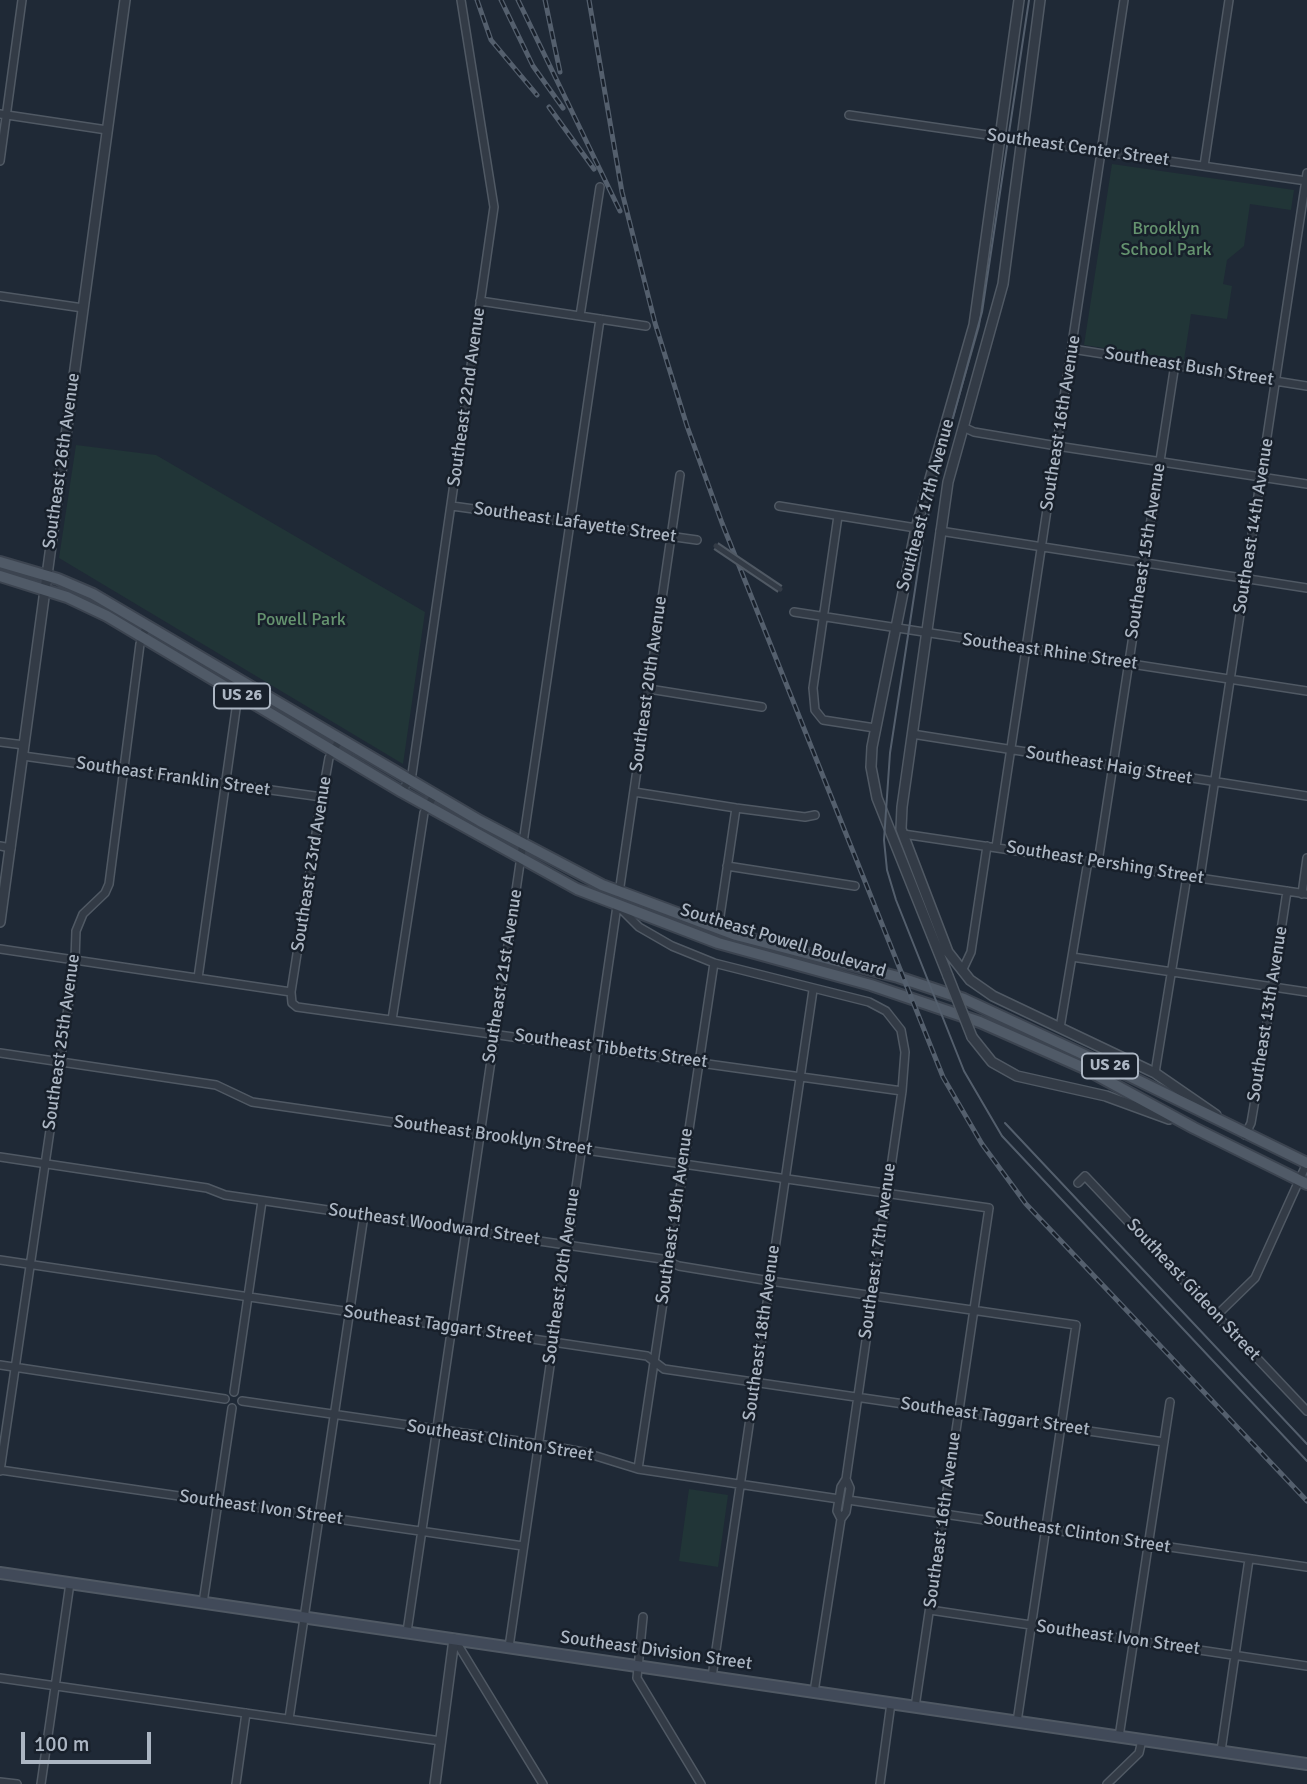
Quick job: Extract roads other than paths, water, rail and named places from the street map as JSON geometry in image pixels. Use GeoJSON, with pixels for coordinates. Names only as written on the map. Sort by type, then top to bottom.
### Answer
{"type":"FeatureCollection","features":[{"type":"Feature","properties":{"kind":"main road","name":"Southeast Powell Boulevard"},"geometry":{"type":"LineString","coordinates":[[0,562],[46,575],[93,594],[434,795],[523,845],[619,893],[749,939],[948,993],[1098,1060],[1245,1135],[1307,1163]]}},
{"type":"Feature","properties":{"kind":"main road","name":"Southeast Powell Boulevard"},"geometry":{"type":"LineString","coordinates":[[0,576],[44,589],[92,608],[521,860],[617,906],[718,943],[871,985],[980,1021],[1082,1067],[1194,1128],[1303,1182]]}},
{"type":"Feature","properties":{"kind":"main road","name":"Southeast Division Street"},"geometry":{"type":"LineString","coordinates":[[0,1573],[1307,1764]]}},
{"type":"Feature","properties":{"kind":"street"},"geometry":{"type":"LineString","coordinates":[[0,161],[3,114],[22,0]]}},
{"type":"Feature","properties":{"kind":"street","name":"Southeast 26th Avenue"},"geometry":{"type":"LineString","coordinates":[[0,922],[125,0]]}},
{"type":"Feature","properties":{"kind":"street","name":"Southeast 22nd Avenue"},"geometry":{"type":"LineString","coordinates":[[402,792],[412,774],[494,198],[461,0]]}},
{"type":"Feature","properties":{"kind":"street","name":"Southeast 17th Avenue"},"geometry":{"type":"LineString","coordinates":[[1019,0],[974,325],[916,528],[875,728],[871,767],[877,798],[972,1037],[992,1062],[1017,1076],[1106,1096],[1194,1128]]}},
{"type":"Feature","properties":{"kind":"street","name":"Southeast 17th Avenue"},"geometry":{"type":"LineString","coordinates":[[1040,0],[1024,140],[1003,284],[950,470],[901,817],[903,834],[945,945],[962,971],[983,990],[1155,1073],[1195,1098],[1234,1129]]}},
{"type":"Feature","properties":{"kind":"street","name":"Southeast 16th Avenue"},"geometry":{"type":"LineString","coordinates":[[962,971],[971,952],[1011,752],[1124,0]]}},
{"type":"Feature","properties":{"kind":"street"},"geometry":{"type":"LineString","coordinates":[[1204,166],[1229,0]]}},
{"type":"Feature","properties":{"kind":"street"},"geometry":{"type":"LineString","coordinates":[[3,114],[107,130]]}},
{"type":"Feature","properties":{"kind":"street","name":"Southeast Center Street"},"geometry":{"type":"LineString","coordinates":[[849,115],[1204,166],[1307,178]]}},
{"type":"Feature","properties":{"kind":"street","name":"Southeast 14th Avenue"},"geometry":{"type":"LineString","coordinates":[[1200,878],[1307,178]]}},
{"type":"Feature","properties":{"kind":"street"},"geometry":{"type":"LineString","coordinates":[[580,316],[600,187]]}},
{"type":"Feature","properties":{"kind":"street"},"geometry":{"type":"LineString","coordinates":[[0,296],[83,308]]}},
{"type":"Feature","properties":{"kind":"street"},"geometry":{"type":"LineString","coordinates":[[480,301],[646,326]]}},
{"type":"Feature","properties":{"kind":"street","name":"Southeast 21st Avenue"},"geometry":{"type":"LineString","coordinates":[[407,1632],[600,319]]}},
{"type":"Feature","properties":{"kind":"street","name":"Southeast Bush Street"},"geometry":{"type":"LineString","coordinates":[[1072,349],[1307,386]]}},
{"type":"Feature","properties":{"kind":"street","name":"Southeast 15th Avenue"},"geometry":{"type":"LineString","coordinates":[[1098,862],[1175,364]]}},
{"type":"Feature","properties":{"kind":"street"},"geometry":{"type":"LineString","coordinates":[[963,427],[974,432],[1057,446],[1307,484]]}},
{"type":"Feature","properties":{"kind":"street","name":"Southeast 20th Avenue"},"geometry":{"type":"LineString","coordinates":[[619,893],[680,475]]}},
{"type":"Feature","properties":{"kind":"street","name":"Southeast Lafayette Street"},"geometry":{"type":"LineString","coordinates":[[452,506],[697,540]]}},
{"type":"Feature","properties":{"kind":"street"},"geometry":{"type":"LineString","coordinates":[[779,506],[916,528]]}},
{"type":"Feature","properties":{"kind":"street"},"geometry":{"type":"LineString","coordinates":[[838,516],[813,688],[816,713],[822,720],[875,728]]}},
{"type":"Feature","properties":{"kind":"street"},"geometry":{"type":"LineString","coordinates":[[940,531],[1307,588]]}},
{"type":"Feature","properties":{"kind":"street"},"geometry":{"type":"LineString","coordinates":[[716,546],[780,589]]}},
{"type":"Feature","properties":{"kind":"street","name":"Southeast Rhine Street"},"geometry":{"type":"LineString","coordinates":[[793,612],[1307,691]]}},
{"type":"Feature","properties":{"kind":"street","name":"Southeast 25th Avenue"},"geometry":{"type":"LineString","coordinates":[[0,1470],[80,919],[105,893],[109,884],[141,637],[148,625]]}},
{"type":"Feature","properties":{"kind":"street"},"geometry":{"type":"LineString","coordinates":[[198,978],[239,695],[246,683]]}},
{"type":"Feature","properties":{"kind":"street"},"geometry":{"type":"LineString","coordinates":[[649,689],[762,707]]}},
{"type":"Feature","properties":{"kind":"street","name":"Southeast Haig Street"},"geometry":{"type":"LineString","coordinates":[[912,734],[1011,752],[1307,796]]}},
{"type":"Feature","properties":{"kind":"street","name":"Southeast 23rd Avenue"},"geometry":{"type":"LineString","coordinates":[[291,992],[322,797],[333,751],[340,739]]}},
{"type":"Feature","properties":{"kind":"street"},"geometry":{"type":"LineString","coordinates":[[0,742],[24,745]]}},
{"type":"Feature","properties":{"kind":"street","name":"Southeast Franklin Street"},"geometry":{"type":"LineString","coordinates":[[23,756],[322,797]]}},
{"type":"Feature","properties":{"kind":"street"},"geometry":{"type":"LineString","coordinates":[[634,792],[805,817],[815,815]]}},
{"type":"Feature","properties":{"kind":"street"},"geometry":{"type":"LineString","coordinates":[[392,1020],[424,813],[434,795]]}},
{"type":"Feature","properties":{"kind":"street"},"geometry":{"type":"LineString","coordinates":[[720,916],[736,808]]}},
{"type":"Feature","properties":{"kind":"street","name":"Southeast Pershing Street"},"geometry":{"type":"LineString","coordinates":[[903,834],[1304,894]]}},
{"type":"Feature","properties":{"kind":"street"},"geometry":{"type":"LineString","coordinates":[[0,846],[11,848]]}},
{"type":"Feature","properties":{"kind":"street"},"geometry":{"type":"LineString","coordinates":[[1304,894],[1307,858]]}},
{"type":"Feature","properties":{"kind":"street"},"geometry":{"type":"LineString","coordinates":[[1060,1028],[1088,861]]}},
{"type":"Feature","properties":{"kind":"street"},"geometry":{"type":"LineString","coordinates":[[727,866],[855,886]]}},
{"type":"Feature","properties":{"kind":"street"},"geometry":{"type":"LineString","coordinates":[[1155,1073],[1187,876]]}},
{"type":"Feature","properties":{"kind":"street","name":"Southeast 13th Avenue"},"geometry":{"type":"LineString","coordinates":[[1245,1135],[1251,1123],[1287,891]]}},
{"type":"Feature","properties":{"kind":"street"},"geometry":{"type":"LineString","coordinates":[[617,906],[647,932],[671,946],[713,963],[813,990]]}},
{"type":"Feature","properties":{"kind":"street","name":"Southeast 20th Avenue"},"geometry":{"type":"LineString","coordinates":[[509,1647],[617,906]]}},
{"type":"Feature","properties":{"kind":"street","name":"Southeast Tibbetts Street"},"geometry":{"type":"LineString","coordinates":[[0,949],[291,992],[292,1003],[297,1007],[902,1091]]}},
{"type":"Feature","properties":{"kind":"street"},"geometry":{"type":"LineString","coordinates":[[1072,957],[1307,992]]}},
{"type":"Feature","properties":{"kind":"street","name":"Southeast 19th Avenue"},"geometry":{"type":"LineString","coordinates":[[638,1469],[713,963]]}},
{"type":"Feature","properties":{"kind":"street","name":"Southeast 17th Avenue"},"geometry":{"type":"LineString","coordinates":[[813,990],[869,1002],[886,1011],[898,1025],[905,1052],[902,1091],[846,1479],[849,1488],[844,1500],[846,1512],[841,1519],[814,1692]]}},
{"type":"Feature","properties":{"kind":"street","name":"Southeast 18th Avenue"},"geometry":{"type":"LineString","coordinates":[[712,1677],[813,990]]}},
{"type":"Feature","properties":{"kind":"street","name":"Southeast Brooklyn Street"},"geometry":{"type":"LineString","coordinates":[[0,1053],[216,1085],[252,1102],[989,1208]]}},
{"type":"Feature","properties":{"kind":"street","name":"Southeast Woodward Street"},"geometry":{"type":"LineString","coordinates":[[0,1157],[206,1188],[225,1195],[567,1245],[679,1266],[1076,1325],[1061,1427]]}},
{"type":"Feature","properties":{"kind":"street"},"geometry":{"type":"LineString","coordinates":[[1217,1315],[1255,1278],[1303,1182],[1307,1163]]}},
{"type":"Feature","properties":{"kind":"street","name":"Southeast Gideon Street"},"geometry":{"type":"LineString","coordinates":[[1078,1183],[1085,1176],[1307,1411]]}},
{"type":"Feature","properties":{"kind":"street"},"geometry":{"type":"LineString","coordinates":[[225,1399],[234,1392],[262,1200]]}},
{"type":"Feature","properties":{"kind":"street","name":"Southeast 16th Avenue"},"geometry":{"type":"LineString","coordinates":[[915,1707],[989,1208]]}},
{"type":"Feature","properties":{"kind":"street"},"geometry":{"type":"LineString","coordinates":[[289,1719],[364,1215]]}},
{"type":"Feature","properties":{"kind":"street","name":"Southeast Taggart Street"},"geometry":{"type":"LineString","coordinates":[[0,1260],[647,1356],[664,1368],[1164,1442]]}},
{"type":"Feature","properties":{"kind":"street"},"geometry":{"type":"LineString","coordinates":[[0,1366],[225,1399],[232,1408],[203,1603]]}},
{"type":"Feature","properties":{"kind":"street"},"geometry":{"type":"LineString","coordinates":[[232,1408],[242,1401],[240,1395],[234,1392]]}},
{"type":"Feature","properties":{"kind":"street","name":"Southeast Clinton Street"},"geometry":{"type":"LineString","coordinates":[[242,1401],[539,1444],[583,1452],[638,1469],[1307,1567]]}},
{"type":"Feature","properties":{"kind":"street"},"geometry":{"type":"LineString","coordinates":[[1119,1737],[1170,1402]]}},
{"type":"Feature","properties":{"kind":"street"},"geometry":{"type":"LineString","coordinates":[[1017,1721],[1061,1427]]}},
{"type":"Feature","properties":{"kind":"street","name":"Southeast Ivon Street"},"geometry":{"type":"LineString","coordinates":[[0,1470],[523,1546]]}},
{"type":"Feature","properties":{"kind":"street"},"geometry":{"type":"LineString","coordinates":[[1221,1751],[1249,1559]]}},
{"type":"Feature","properties":{"kind":"street"},"geometry":{"type":"LineString","coordinates":[[41,1784],[70,1583]]}},
{"type":"Feature","properties":{"kind":"street","name":"Southeast Ivon Street"},"geometry":{"type":"LineString","coordinates":[[930,1610],[1307,1665]]}},
{"type":"Feature","properties":{"kind":"street"},"geometry":{"type":"LineString","coordinates":[[643,1617],[637,1666],[639,1681],[701,1784]]}},
{"type":"Feature","properties":{"kind":"street"},"geometry":{"type":"LineString","coordinates":[[435,1784],[454,1639]]}},
{"type":"Feature","properties":{"kind":"street"},"geometry":{"type":"LineString","coordinates":[[454,1639],[543,1784]]}},
{"type":"Feature","properties":{"kind":"street"},"geometry":{"type":"LineString","coordinates":[[0,1678],[441,1741]]}},
{"type":"Feature","properties":{"kind":"street"},"geometry":{"type":"LineString","coordinates":[[880,1784],[891,1703]]}},
{"type":"Feature","properties":{"kind":"street"},"geometry":{"type":"LineString","coordinates":[[236,1784],[246,1713]]}},
{"type":"Feature","properties":{"kind":"street"},"geometry":{"type":"LineString","coordinates":[[1107,1784],[1139,1753],[1142,1740]]}},
{"type":"Feature","properties":{"kind":"street"},"geometry":{"type":"LineString","coordinates":[[0,1782],[17,1784]]}},
{"type":"Feature","properties":{"kind":"tram line"},"geometry":{"type":"LineString","coordinates":[[1029,0],[982,312],[936,480],[922,544],[890,753],[884,840],[887,870],[896,900],[964,1071],[1002,1136],[1307,1461]]}},
{"type":"Feature","properties":{"kind":"tram line"},"geometry":{"type":"LineString","coordinates":[[1005,1123],[1307,1444]]}},
{"type":"Feature","properties":{"kind":"railway"},"geometry":{"type":"LineString","coordinates":[[477,0],[491,40],[537,95]]}},
{"type":"Feature","properties":{"kind":"railway"},"geometry":{"type":"LineString","coordinates":[[501,0],[533,66],[563,108]]}},
{"type":"Feature","properties":{"kind":"railway"},"geometry":{"type":"LineString","coordinates":[[518,0],[620,211]]}},
{"type":"Feature","properties":{"kind":"railway"},"geometry":{"type":"LineString","coordinates":[[545,0],[560,72]]}},
{"type":"Feature","properties":{"kind":"railway"},"geometry":{"type":"LineString","coordinates":[[589,0],[622,192],[655,323],[687,426],[722,523],[943,1077],[982,1144],[1026,1204],[1307,1501]]}},
{"type":"Feature","properties":{"kind":"railway"},"geometry":{"type":"LineString","coordinates":[[549,107],[594,169]]}},
{"type":"Feature","properties":{"kind":"park label","name":"Brooklyn School Park"},"geometry":{"type":"Point","coordinates":[1166,239]}},
{"type":"Feature","properties":{"kind":"park label","name":"Powell Park"},"geometry":{"type":"Point","coordinates":[301,620]}}]}
